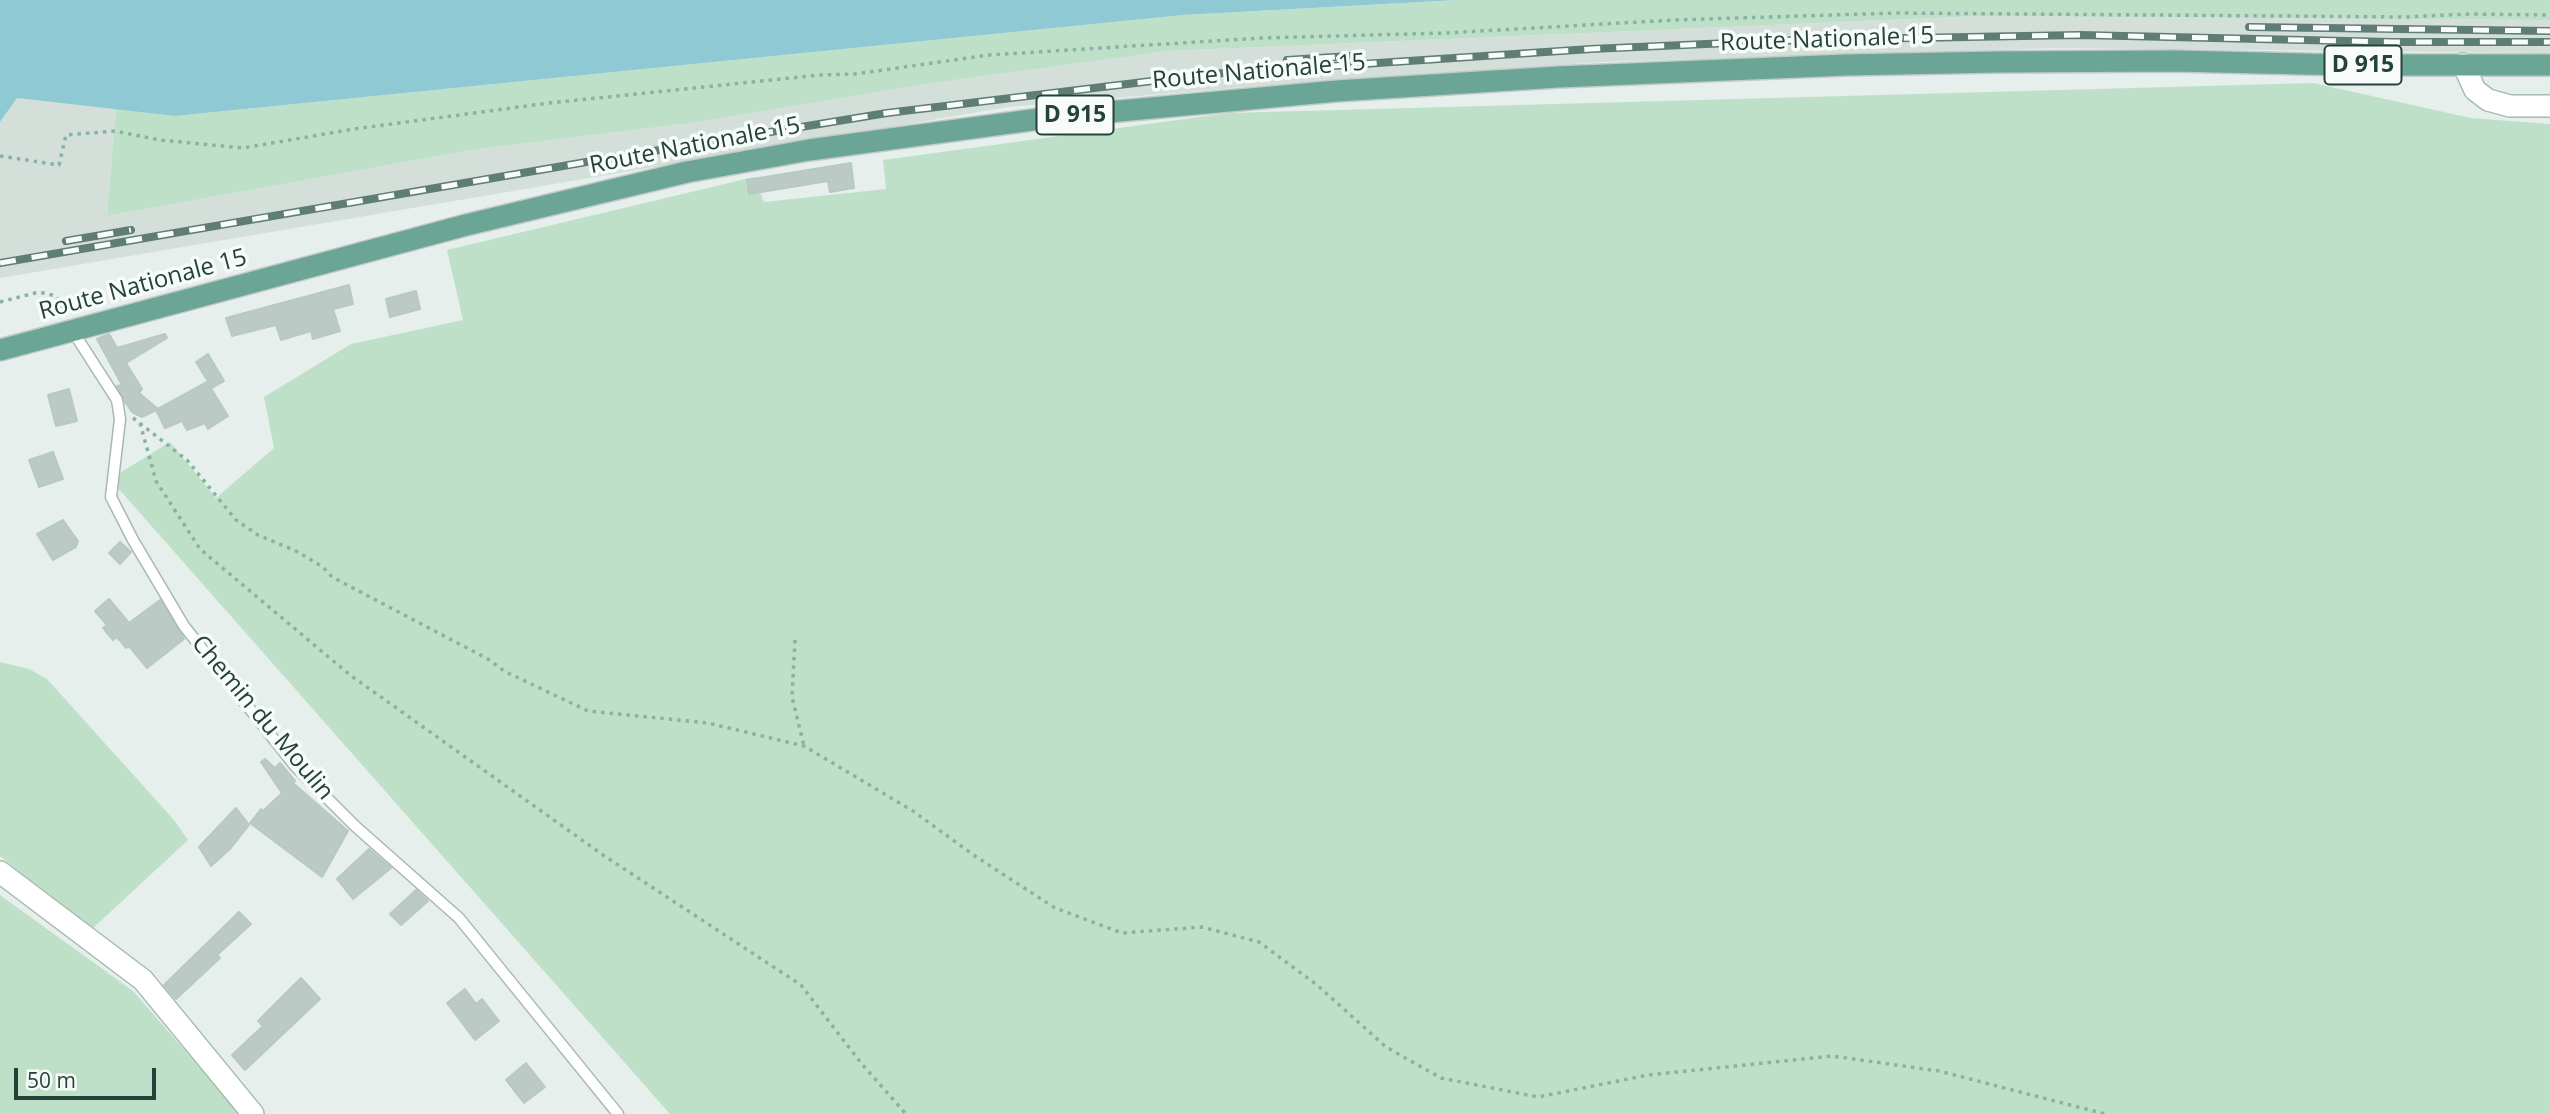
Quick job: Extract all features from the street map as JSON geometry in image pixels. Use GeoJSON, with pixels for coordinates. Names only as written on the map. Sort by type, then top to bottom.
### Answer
{"type":"FeatureCollection","features":[{"type":"Feature","properties":{"kind":"main road","name":"Route Nationale 15"},"geometry":{"type":"LineString","coordinates":[[0,350],[466,225],[687,172],[822,148],[1054,117],[1337,91],[1724,69],[2011,61],[2550,65]]}},
{"type":"Feature","properties":{"kind":"street"},"geometry":{"type":"LineString","coordinates":[[2463,64],[2475,90],[2488,100],[2510,106],[2550,106]]}},
{"type":"Feature","properties":{"kind":"street"},"geometry":{"type":"LineString","coordinates":[[0,872],[143,981],[253,1114]]}},
{"type":"Feature","properties":{"kind":"lane","name":"Chemin du Moulin"},"geometry":{"type":"LineString","coordinates":[[72,330],[117,400],[120,419],[111,497],[184,626],[295,766],[355,826],[458,918],[618,1114]]}},
{"type":"Feature","properties":{"kind":"path"},"geometry":{"type":"LineString","coordinates":[[0,156],[59,165],[66,135],[114,131],[160,140],[243,148],[354,129],[536,104],[820,75],[855,74],[989,55],[1261,38],[1446,33],[1674,20],[1896,13],[2393,17],[2550,15]]}},
{"type":"Feature","properties":{"kind":"path"},"geometry":{"type":"LineString","coordinates":[[0,302],[39,292],[57,296],[72,330]]}},
{"type":"Feature","properties":{"kind":"path"},"geometry":{"type":"LineString","coordinates":[[119,410],[187,460],[236,520],[258,535],[296,551],[323,567],[332,577],[488,659],[504,671],[588,711],[708,723],[804,746],[913,811],[975,856],[1055,908],[1122,933],[1202,926],[1259,942],[1317,985],[1386,1047],[1441,1078],[1538,1097],[1648,1074],[1832,1056],[1939,1071],[2105,1114]]}},
{"type":"Feature","properties":{"kind":"path"},"geometry":{"type":"LineString","coordinates":[[140,423],[156,481],[200,548],[350,675],[603,855],[801,985],[861,1063],[906,1114]]}},
{"type":"Feature","properties":{"kind":"path"},"geometry":{"type":"LineString","coordinates":[[795,639],[792,697],[804,746]]}},
{"type":"Feature","properties":{"kind":"shaded area"},"geometry":{"type":"Polygon","coordinates":[[[1980,16],[2550,20],[2550,53],[2057,48],[1602,62],[1008,107],[0,278],[0,122],[17,98],[116,109],[107,216],[471,150],[691,123],[933,83],[1168,51],[1980,16]]]}},
{"type":"Feature","properties":{"kind":"green space"},"geometry":{"type":"Polygon","coordinates":[[[1457,0],[2550,0],[2550,20],[1980,16],[1168,51],[933,83],[691,123],[471,150],[107,216],[116,109],[175,116],[1183,15],[1457,0]]]}},
{"type":"Feature","properties":{"kind":"green space"},"geometry":{"type":"Polygon","coordinates":[[[2313,83],[2471,118],[2550,124],[2550,1114],[670,1114],[110,479],[170,442],[216,498],[274,448],[264,397],[351,344],[463,320],[447,250],[754,177],[764,202],[886,189],[883,160],[1229,113],[2313,83]]]}},
{"type":"Feature","properties":{"kind":"green space"},"geometry":{"type":"Polygon","coordinates":[[[0,662],[29,669],[47,679],[174,820],[188,840],[91,930],[0,856],[0,662]]]}},
{"type":"Feature","properties":{"kind":"green space"},"geometry":{"type":"Polygon","coordinates":[[[0,895],[133,991],[240,1114],[0,1114],[0,895]]]}},
{"type":"Feature","properties":{"kind":"water"},"geometry":{"type":"Polygon","coordinates":[[[0,0],[1457,0],[1183,15],[175,116],[17,98],[0,122],[0,0]]]}},
{"type":"Feature","properties":{"kind":"building"},"geometry":{"type":"Polygon","coordinates":[[[851,163],[854,188],[830,192],[828,181],[749,194],[747,180],[851,163]]]}},
{"type":"Feature","properties":{"kind":"building"},"geometry":{"type":"Polygon","coordinates":[[[349,285],[353,304],[333,309],[340,331],[313,339],[311,331],[281,340],[276,325],[232,336],[226,318],[349,285]]]}},
{"type":"Feature","properties":{"kind":"building"},"geometry":{"type":"Polygon","coordinates":[[[416,291],[420,309],[390,317],[386,299],[416,291]]]}},
{"type":"Feature","properties":{"kind":"building"},"geometry":{"type":"Polygon","coordinates":[[[109,334],[117,348],[165,334],[167,338],[126,363],[142,389],[139,393],[158,409],[142,417],[132,412],[125,402],[117,386],[122,385],[97,339],[109,334]]]}},
{"type":"Feature","properties":{"kind":"building"},"geometry":{"type":"Polygon","coordinates":[[[208,354],[224,381],[212,388],[196,362],[208,354]]]}},
{"type":"Feature","properties":{"kind":"building"},"geometry":{"type":"Polygon","coordinates":[[[207,382],[228,416],[208,429],[205,423],[187,430],[182,421],[165,428],[156,410],[207,382]]]}},
{"type":"Feature","properties":{"kind":"building"},"geometry":{"type":"Polygon","coordinates":[[[69,389],[77,421],[56,426],[48,395],[69,389]]]}},
{"type":"Feature","properties":{"kind":"building"},"geometry":{"type":"Polygon","coordinates":[[[53,452],[63,479],[39,487],[29,460],[53,452]]]}},
{"type":"Feature","properties":{"kind":"building"},"geometry":{"type":"Polygon","coordinates":[[[63,520],[78,541],[76,547],[53,560],[37,534],[63,520]]]}},
{"type":"Feature","properties":{"kind":"building"},"geometry":{"type":"Polygon","coordinates":[[[120,542],[131,552],[120,564],[109,553],[120,542]]]}},
{"type":"Feature","properties":{"kind":"building"},"geometry":{"type":"Polygon","coordinates":[[[109,599],[129,623],[160,600],[184,639],[147,668],[129,646],[126,648],[117,637],[113,640],[103,628],[107,625],[95,611],[109,599]]]}},
{"type":"Feature","properties":{"kind":"building"},"geometry":{"type":"Polygon","coordinates":[[[265,759],[275,768],[280,763],[295,781],[293,783],[348,831],[322,877],[250,823],[261,809],[263,811],[282,793],[261,762],[265,759]]]}},
{"type":"Feature","properties":{"kind":"building"},"geometry":{"type":"Polygon","coordinates":[[[236,808],[249,825],[230,849],[211,866],[199,847],[236,808]]]}},
{"type":"Feature","properties":{"kind":"building"},"geometry":{"type":"Polygon","coordinates":[[[369,849],[391,868],[353,899],[337,879],[369,849]]]}},
{"type":"Feature","properties":{"kind":"building"},"geometry":{"type":"Polygon","coordinates":[[[416,890],[428,901],[401,925],[390,914],[416,890]]]}},
{"type":"Feature","properties":{"kind":"building"},"geometry":{"type":"Polygon","coordinates":[[[239,912],[251,924],[217,955],[220,958],[176,999],[164,985],[239,912]]]}},
{"type":"Feature","properties":{"kind":"building"},"geometry":{"type":"Polygon","coordinates":[[[301,978],[320,999],[245,1070],[232,1055],[263,1026],[258,1021],[301,978]]]}},
{"type":"Feature","properties":{"kind":"building"},"geometry":{"type":"Polygon","coordinates":[[[465,989],[476,1004],[482,999],[499,1021],[475,1040],[447,1003],[465,989]]]}},
{"type":"Feature","properties":{"kind":"building"},"geometry":{"type":"Polygon","coordinates":[[[526,1063],[545,1087],[524,1103],[506,1080],[526,1063]]]}},
{"type":"Feature","properties":{"kind":"railway"},"geometry":{"type":"LineString","coordinates":[[2249,27],[2550,31]]}},
{"type":"Feature","properties":{"kind":"railway"},"geometry":{"type":"LineString","coordinates":[[0,263],[887,113],[1210,74],[1591,49],[1799,40],[2080,35],[2392,42],[2550,42]]}},
{"type":"Feature","properties":{"kind":"railway"},"geometry":{"type":"LineString","coordinates":[[1287,60],[1350,56]]}},
{"type":"Feature","properties":{"kind":"railway"},"geometry":{"type":"LineString","coordinates":[[66,241],[131,230]]}}]}
